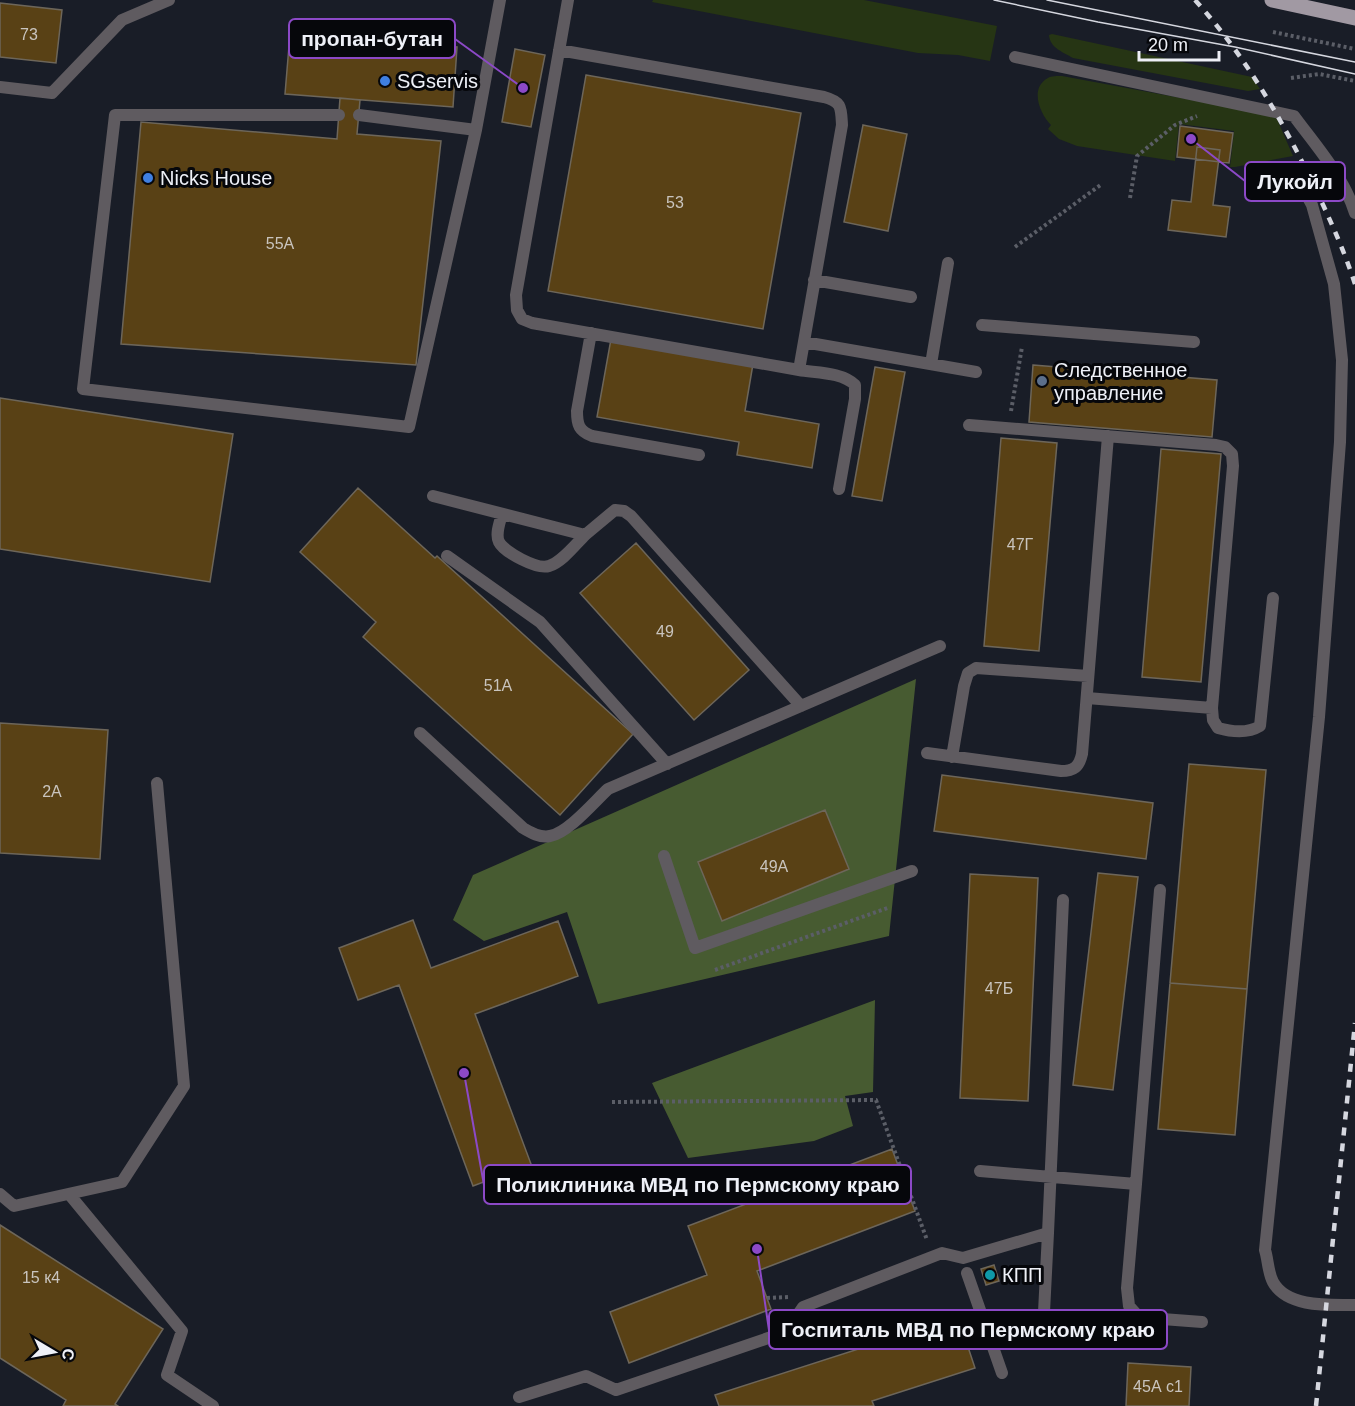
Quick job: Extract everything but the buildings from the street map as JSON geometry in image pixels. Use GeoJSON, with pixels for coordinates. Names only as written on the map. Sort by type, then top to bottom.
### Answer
{"type":"FeatureCollection","features":[{"type":"Feature","properties":{"kind":"main road"},"geometry":{"type":"LineString","coordinates":[[1272,0],[1355,18]]}},
{"type":"Feature","properties":{"kind":"lane"},"geometry":{"type":"LineString","coordinates":[[0,87],[52,93],[122,20],[169,0]]}},
{"type":"Feature","properties":{"kind":"lane"},"geometry":{"type":"LineString","coordinates":[[339,115],[115,115],[83,389],[409,427],[476,130],[500,0]]}},
{"type":"Feature","properties":{"kind":"lane"},"geometry":{"type":"LineString","coordinates":[[568,0],[516,295],[517,310],[522,319],[532,323],[849,380],[855,385],[855,399],[839,489]]}},
{"type":"Feature","properties":{"kind":"lane"},"geometry":{"type":"LineString","coordinates":[[559,50],[835,100],[842,108],[842,125],[799,370]]}},
{"type":"Feature","properties":{"kind":"lane"},"geometry":{"type":"LineString","coordinates":[[1015,57],[1294,116],[1325,158],[1351,200],[1355,213]]}},
{"type":"Feature","properties":{"kind":"lane"},"geometry":{"type":"LineString","coordinates":[[359,116],[476,130]]}},
{"type":"Feature","properties":{"kind":"lane"},"geometry":{"type":"LineString","coordinates":[[1296,177],[1312,205],[1334,284],[1342,372],[1340,442],[1319,717],[1265,1250],[1273,1282],[1289,1298],[1327,1305],[1355,1305]]}},
{"type":"Feature","properties":{"kind":"lane"},"geometry":{"type":"LineString","coordinates":[[931,364],[948,263]]}},
{"type":"Feature","properties":{"kind":"lane"},"geometry":{"type":"LineString","coordinates":[[814,280],[911,297]]}},
{"type":"Feature","properties":{"kind":"lane"},"geometry":{"type":"LineString","coordinates":[[982,325],[1194,342]]}},
{"type":"Feature","properties":{"kind":"lane"},"geometry":{"type":"LineString","coordinates":[[591,333],[577,411],[577,424],[583,432],[592,436],[699,455]]}},
{"type":"Feature","properties":{"kind":"lane"},"geometry":{"type":"LineString","coordinates":[[804,342],[976,372]]}},
{"type":"Feature","properties":{"kind":"lane"},"geometry":{"type":"LineString","coordinates":[[969,425],[1216,445],[1225,447],[1232,454],[1233,466],[1212,708],[1213,720],[1218,728],[1242,732],[1252,731],[1260,726],[1273,598]]}},
{"type":"Feature","properties":{"kind":"lane"},"geometry":{"type":"LineString","coordinates":[[927,753],[1071,771],[1080,765],[1108,436]]}},
{"type":"Feature","properties":{"kind":"lane"},"geometry":{"type":"LineString","coordinates":[[433,496],[585,535]]}},
{"type":"Feature","properties":{"kind":"lane"},"geometry":{"type":"LineString","coordinates":[[502,514],[497,537],[500,544],[530,564],[548,567],[615,510],[624,510],[801,706]]}},
{"type":"Feature","properties":{"kind":"lane"},"geometry":{"type":"LineString","coordinates":[[447,556],[540,622],[667,764]]}},
{"type":"Feature","properties":{"kind":"lane"},"geometry":{"type":"LineString","coordinates":[[420,733],[523,828],[535,835],[550,836],[565,829],[608,789],[940,646]]}},
{"type":"Feature","properties":{"kind":"lane"},"geometry":{"type":"LineString","coordinates":[[952,757],[964,686],[968,673],[975,668],[1088,676]]}},
{"type":"Feature","properties":{"kind":"lane"},"geometry":{"type":"LineString","coordinates":[[1087,698],[1212,708]]}},
{"type":"Feature","properties":{"kind":"lane"},"geometry":{"type":"LineString","coordinates":[[0,1194],[14,1206],[123,1182],[184,1086],[157,783]]}},
{"type":"Feature","properties":{"kind":"lane"},"geometry":{"type":"LineString","coordinates":[[664,856],[695,948],[912,871]]}},
{"type":"Feature","properties":{"kind":"lane"},"geometry":{"type":"LineString","coordinates":[[1160,890],[1127,1288],[1129,1306],[1137,1315],[1202,1322]]}},
{"type":"Feature","properties":{"kind":"lane"},"geometry":{"type":"LineString","coordinates":[[1043,1332],[1063,900]]}},
{"type":"Feature","properties":{"kind":"lane"},"geometry":{"type":"LineString","coordinates":[[980,1171],[1136,1184]]}},
{"type":"Feature","properties":{"kind":"lane"},"geometry":{"type":"LineString","coordinates":[[69,1194],[182,1331],[167,1375],[213,1406]]}},
{"type":"Feature","properties":{"kind":"lane"},"geometry":{"type":"LineString","coordinates":[[519,1397],[586,1376],[616,1390],[786,1332],[803,1307],[942,1253],[963,1258],[1048,1233]]}},
{"type":"Feature","properties":{"kind":"lane"},"geometry":{"type":"LineString","coordinates":[[967,1273],[1002,1373]]}},
{"type":"Feature","properties":{"kind":"path"},"geometry":{"type":"LineString","coordinates":[[1273,32],[1355,49]]}},
{"type":"Feature","properties":{"kind":"path"},"geometry":{"type":"LineString","coordinates":[[1291,78],[1319,74],[1355,81]]}},
{"type":"Feature","properties":{"kind":"path"},"geometry":{"type":"LineString","coordinates":[[1130,198],[1137,156],[1175,125],[1208,112],[1215,99]]}},
{"type":"Feature","properties":{"kind":"path"},"geometry":{"type":"LineString","coordinates":[[1015,248],[1102,184]]}},
{"type":"Feature","properties":{"kind":"path"},"geometry":{"type":"LineString","coordinates":[[1008,428],[1025,328]]}},
{"type":"Feature","properties":{"kind":"path"},"geometry":{"type":"LineString","coordinates":[[715,970],[890,907]]}},
{"type":"Feature","properties":{"kind":"path"},"geometry":{"type":"LineString","coordinates":[[612,1102],[876,1100],[929,1245]]}},
{"type":"Feature","properties":{"kind":"path"},"geometry":{"type":"LineString","coordinates":[[767,1298],[789,1297]]}},
{"type":"Feature","properties":{"kind":"green space"},"geometry":{"type":"Polygon","coordinates":[[[653,0],[864,0],[997,26],[990,61],[958,55],[918,53],[652,2],[653,0]]]}},
{"type":"Feature","properties":{"kind":"green space"},"geometry":{"type":"Polygon","coordinates":[[[1049,35],[1252,77],[1260,89],[1248,91],[1073,58],[1054,46],[1049,35]]]}},
{"type":"Feature","properties":{"kind":"green space"},"geometry":{"type":"Polygon","coordinates":[[[1062,76],[1267,114],[1277,119],[1293,156],[1230,167],[1234,131],[1179,124],[1175,161],[1077,146],[1059,139],[1048,129],[1051,125],[1038,101],[1042,82],[1049,77],[1062,76]]]}},
{"type":"Feature","properties":{"kind":"green space"},"geometry":{"type":"Polygon","coordinates":[[[916,679],[889,936],[598,1004],[567,912],[484,941],[453,920],[473,875],[916,679]]]}},
{"type":"Feature","properties":{"kind":"green space"},"geometry":{"type":"Polygon","coordinates":[[[875,1000],[873,1092],[845,1096],[853,1126],[814,1141],[688,1158],[652,1083],[875,1000]]]}},
{"type":"Feature","properties":{"kind":"tram line"},"geometry":{"type":"LineString","coordinates":[[994,0],[1235,47],[1355,74]]}},
{"type":"Feature","properties":{"kind":"tram line"},"geometry":{"type":"LineString","coordinates":[[1047,0],[1355,62]]}},
{"type":"Feature","properties":{"kind":"railway"},"geometry":{"type":"LineString","coordinates":[[1195,0],[1232,45],[1264,92],[1323,205],[1355,284]]}},
{"type":"Feature","properties":{"kind":"railway"},"geometry":{"type":"LineString","coordinates":[[1316,1406],[1355,1023]]}},
{"type":"Feature","properties":{"kind":"place","name":"SGservis"},"geometry":{"type":"Point","coordinates":[385,81]}},
{"type":"Feature","properties":{"kind":"place","name":"пропан-бутан"},"geometry":{"type":"Point","coordinates":[523,88]}},
{"type":"Feature","properties":{"kind":"place","name":"Лукойл"},"geometry":{"type":"Point","coordinates":[1191,139]}},
{"type":"Feature","properties":{"kind":"place","name":"Nicks House"},"geometry":{"type":"Point","coordinates":[148,178]}},
{"type":"Feature","properties":{"kind":"place","name":"Следственное управление"},"geometry":{"type":"Point","coordinates":[1042,381]}},
{"type":"Feature","properties":{"kind":"place","name":"Поликлиника МВД по Пермскому краю"},"geometry":{"type":"Point","coordinates":[464,1073]}},
{"type":"Feature","properties":{"kind":"place","name":"Госпиталь МВД по Пермскому краю"},"geometry":{"type":"Point","coordinates":[757,1249]}},
{"type":"Feature","properties":{"kind":"place","name":"КПП"},"geometry":{"type":"Point","coordinates":[990,1275]}}]}
